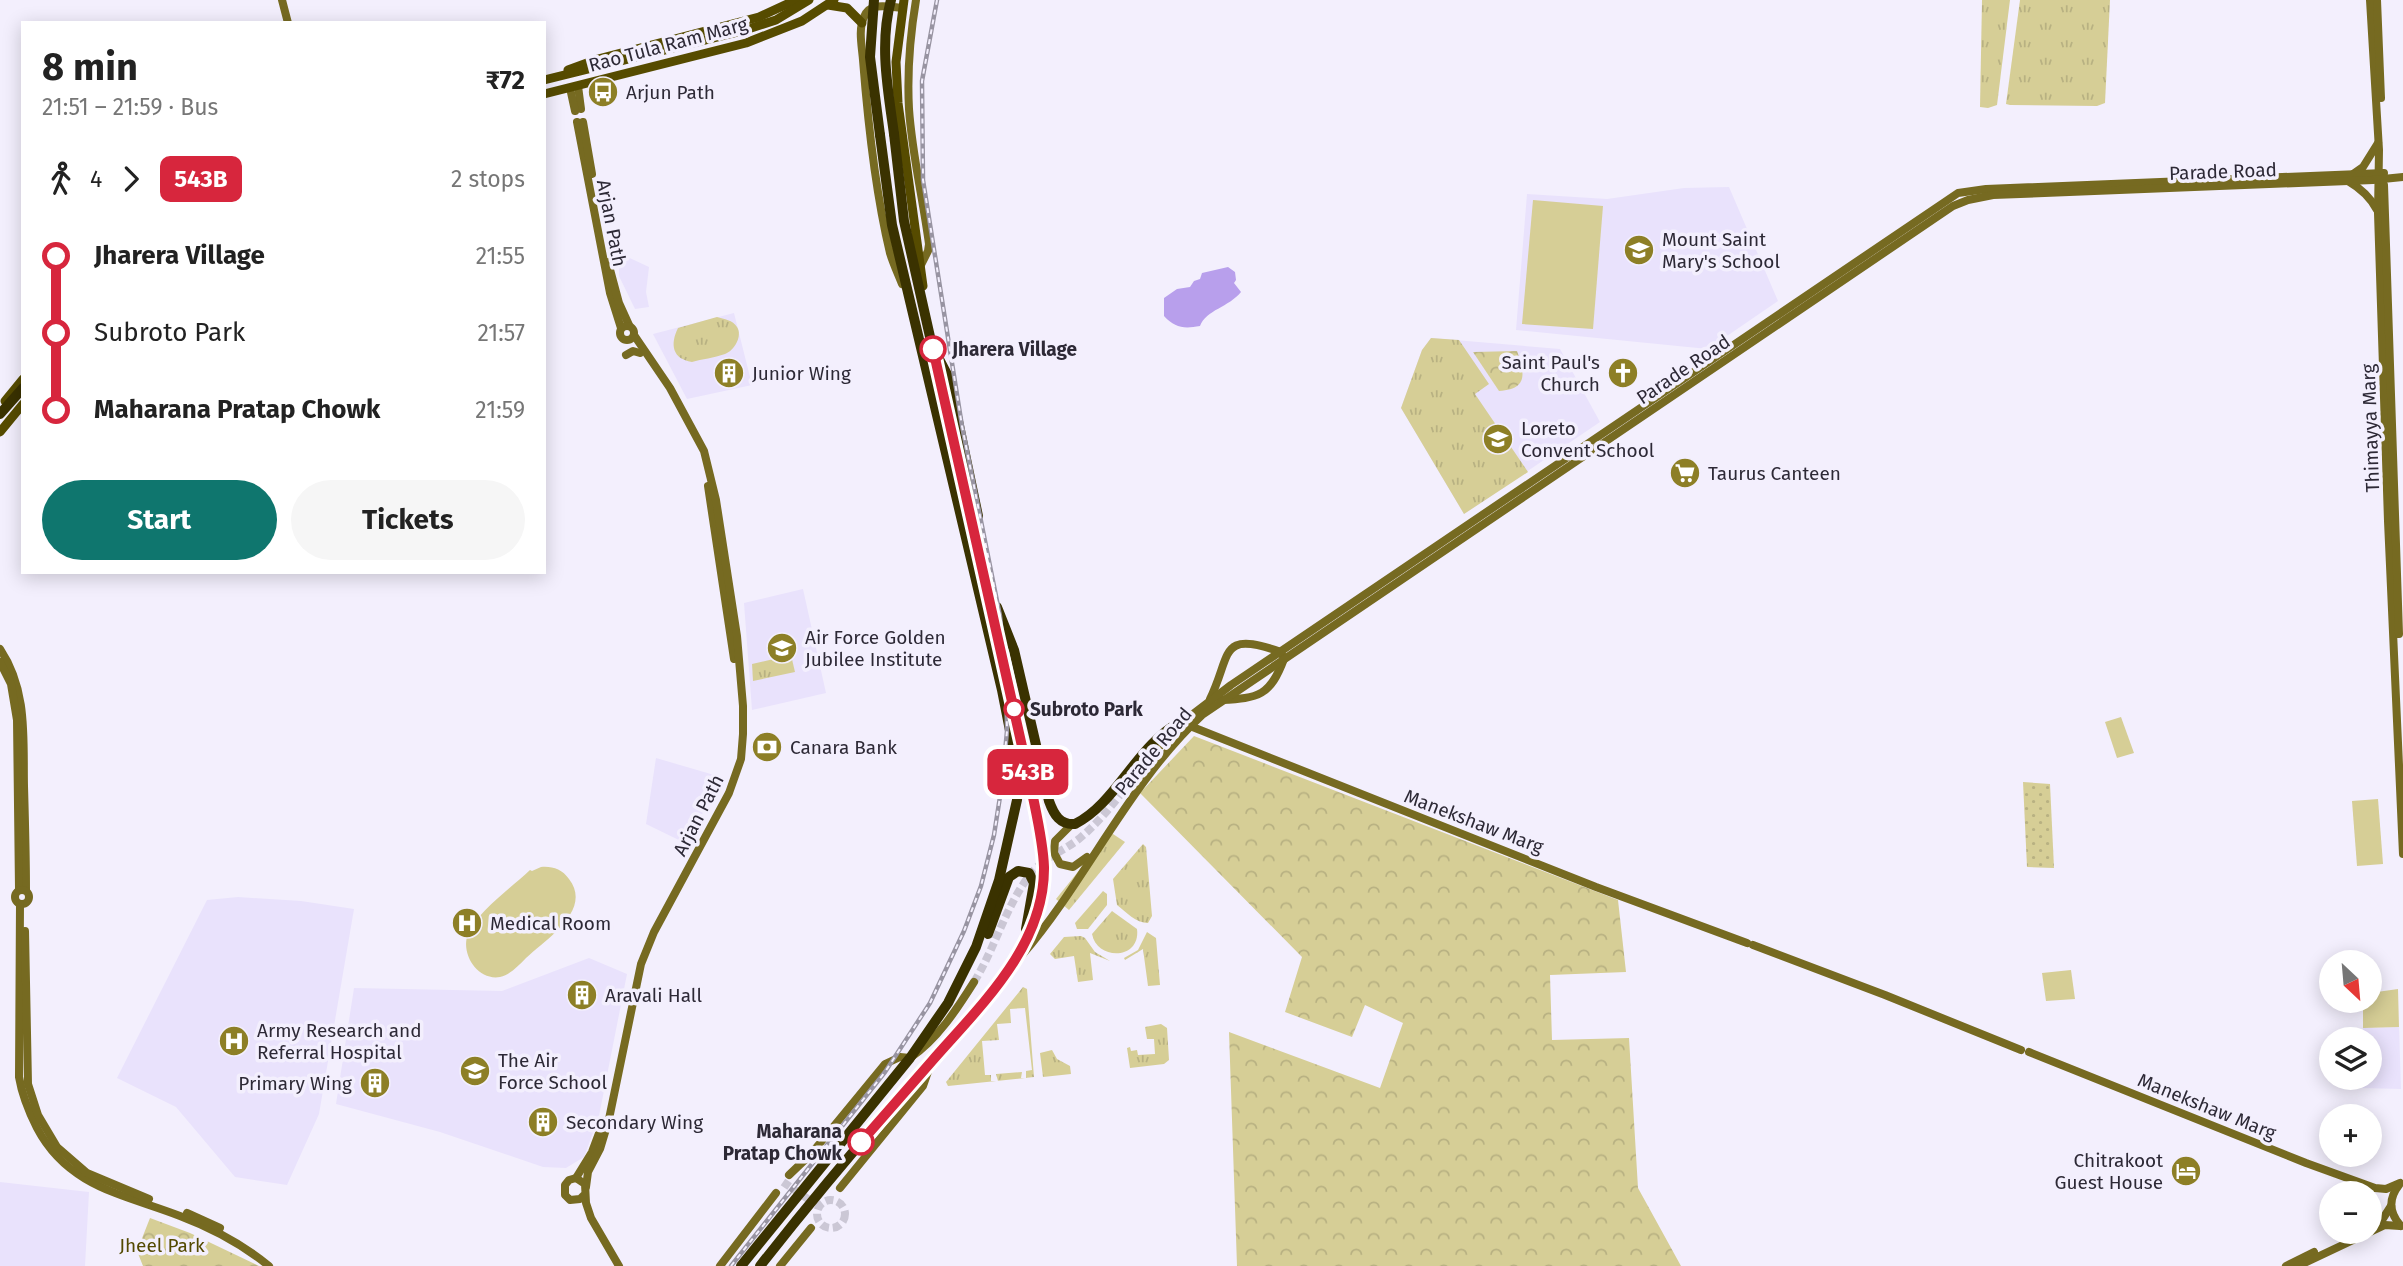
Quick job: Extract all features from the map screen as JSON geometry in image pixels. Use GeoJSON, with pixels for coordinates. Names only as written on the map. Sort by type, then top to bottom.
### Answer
{"type":"FeatureCollection","features":[{"type":"Feature","properties":{"kind":"highway"},"geometry":{"type":"LineString","coordinates":[[874,0],[870,57],[892,225],[921,319],[949,378],[998,608],[1014,650],[1049,801],[1059,819],[1072,824],[1083,820],[1105,799],[1150,746],[1186,724]]}},
{"type":"Feature","properties":{"kind":"highway"},"geometry":{"type":"LineString","coordinates":[[741,1266],[939,1020],[976,947],[999,880],[1009,842],[1018,785],[1002,690],[921,319],[904,222],[885,60],[891,0]]}},
{"type":"Feature","properties":{"kind":"highway"},"geometry":{"type":"LineString","coordinates":[[760,1266],[827,1182],[982,1004],[1009,969],[1025,942],[1039,908],[1044,866],[1030,782],[934,351]]}},
{"type":"Feature","properties":{"kind":"highway"},"geometry":{"type":"LineString","coordinates":[[0,414],[21,390]]}},
{"type":"Feature","properties":{"kind":"highway"},"geometry":{"type":"LineString","coordinates":[[958,984],[979,952],[1009,877],[1018,871],[1029,873],[1034,883],[1025,942]]}},
{"type":"Feature","properties":{"kind":"main road","name":"Rao Tula Ram Marg"},"geometry":{"type":"LineString","coordinates":[[546,79],[592,60],[759,17],[796,0]]}},
{"type":"Feature","properties":{"kind":"main road"},"geometry":{"type":"LineString","coordinates":[[546,80],[742,31],[776,20],[809,0]]}},
{"type":"Feature","properties":{"kind":"main road","name":"Rao Tula Ram Marg"},"geometry":{"type":"LineString","coordinates":[[546,94],[746,43],[802,21],[831,2]]}},
{"type":"Feature","properties":{"kind":"main road"},"geometry":{"type":"LineString","coordinates":[[831,2],[847,8],[862,23]]}},
{"type":"Feature","properties":{"kind":"main road"},"geometry":{"type":"LineString","coordinates":[[903,4],[896,62],[898,103],[921,265],[921,319]]}},
{"type":"Feature","properties":{"kind":"main road"},"geometry":{"type":"LineString","coordinates":[[0,408],[21,382]]}},
{"type":"Feature","properties":{"kind":"main road"},"geometry":{"type":"LineString","coordinates":[[0,432],[21,406]]}},
{"type":"Feature","properties":{"kind":"street"},"geometry":{"type":"LineString","coordinates":[[282,0],[287,21]]}},
{"type":"Feature","properties":{"kind":"street"},"geometry":{"type":"LineString","coordinates":[[916,0],[908,90],[912,135],[929,244],[921,265]]}},
{"type":"Feature","properties":{"kind":"street","name":"Thimayya Marg"},"geometry":{"type":"LineString","coordinates":[[2370,0],[2378,143],[2383,177],[2378,213],[2403,854]]}},
{"type":"Feature","properties":{"kind":"street","name":"Thimayya Marg"},"geometry":{"type":"LineString","coordinates":[[2376,0],[2403,748]]}},
{"type":"Feature","properties":{"kind":"street"},"geometry":{"type":"LineString","coordinates":[[903,4],[875,6],[869,9],[862,23],[865,87],[891,255],[921,319]]}},
{"type":"Feature","properties":{"kind":"street"},"geometry":{"type":"LineString","coordinates":[[574,87],[578,110]]}},
{"type":"Feature","properties":{"kind":"street","name":"Arjan Path"},"geometry":{"type":"LineString","coordinates":[[580,122],[610,293],[625,327]]}},
{"type":"Feature","properties":{"kind":"street"},"geometry":{"type":"LineString","coordinates":[[2378,143],[2363,167],[2350,178],[2374,204],[2378,213]]}},
{"type":"Feature","properties":{"kind":"street","name":"Parade Road"},"geometry":{"type":"LineString","coordinates":[[1009,969],[1038,935],[1186,724],[1429,556],[1959,202],[1993,195],[2403,177]]}},
{"type":"Feature","properties":{"kind":"street"},"geometry":{"type":"LineString","coordinates":[[625,327],[634,329],[632,337],[622,338],[620,332],[625,327]]}},
{"type":"Feature","properties":{"kind":"street","name":"Arjan Path"},"geometry":{"type":"LineString","coordinates":[[576,1178],[592,1152],[605,1113],[645,943],[727,788],[737,751],[737,676],[711,502],[701,455],[632,337]]}},
{"type":"Feature","properties":{"kind":"street","name":"Arjan Path"},"geometry":{"type":"LineString","coordinates":[[585,1191],[588,1172],[600,1149],[609,1119],[641,964],[654,932],[729,793],[741,759],[743,734],[737,636],[716,500],[704,451],[670,388],[632,337]]}},
{"type":"Feature","properties":{"kind":"street"},"geometry":{"type":"LineString","coordinates":[[626,355],[633,351],[640,353]]}},
{"type":"Feature","properties":{"kind":"street"},"geometry":{"type":"LineString","coordinates":[[1210,699],[1225,657],[1233,647],[1252,642],[1282,656],[1275,680],[1266,691],[1247,698],[1221,700]]}},
{"type":"Feature","properties":{"kind":"street"},"geometry":{"type":"LineString","coordinates":[[0,649],[18,684],[23,719],[23,890]]}},
{"type":"Feature","properties":{"kind":"street","name":"Parade Road"},"geometry":{"type":"LineString","coordinates":[[1141,769],[1210,699],[1282,656]]}},
{"type":"Feature","properties":{"kind":"street"},"geometry":{"type":"LineString","coordinates":[[0,662],[11,684],[17,720],[23,890],[29,899],[22,904]]}},
{"type":"Feature","properties":{"kind":"street","name":"Manekshaw Marg"},"geometry":{"type":"LineString","coordinates":[[1186,724],[1597,887],[1750,944],[2356,1181]]}},
{"type":"Feature","properties":{"kind":"street"},"geometry":{"type":"LineString","coordinates":[[1072,824],[1056,838],[1054,846],[1057,861],[1069,867],[1081,864],[1110,831]]}},
{"type":"Feature","properties":{"kind":"street"},"geometry":{"type":"LineString","coordinates":[[22,904],[19,1077],[26,1102],[46,1142],[66,1167],[87,1181],[107,1191],[197,1223],[228,1238],[269,1266]]}},
{"type":"Feature","properties":{"kind":"street"},"geometry":{"type":"LineString","coordinates":[[22,904],[28,1084],[38,1115],[50,1138],[72,1162],[93,1177],[205,1220],[275,1266]]}},
{"type":"Feature","properties":{"kind":"street"},"geometry":{"type":"LineString","coordinates":[[789,1175],[811,1154],[885,1064],[900,1057],[910,1058],[933,1037],[974,982]]}},
{"type":"Feature","properties":{"kind":"street"},"geometry":{"type":"LineString","coordinates":[[840,1188],[923,1086],[929,1075],[930,1063]]}},
{"type":"Feature","properties":{"kind":"street"},"geometry":{"type":"LineString","coordinates":[[585,1191],[577,1200],[570,1200],[564,1192],[567,1182],[576,1178],[582,1181],[585,1191],[591,1218],[619,1266]]}},
{"type":"Feature","properties":{"kind":"street"},"geometry":{"type":"LineString","coordinates":[[2382,1189],[2402,1182]]}},
{"type":"Feature","properties":{"kind":"street"},"geometry":{"type":"LineString","coordinates":[[2298,1266],[2383,1222],[2402,1182]]}},
{"type":"Feature","properties":{"kind":"street"},"geometry":{"type":"LineString","coordinates":[[719,1266],[776,1193]]}},
{"type":"Feature","properties":{"kind":"street","name":"Manekshaw Marg"},"geometry":{"type":"LineString","coordinates":[[2382,1195],[2391,1204]]}},
{"type":"Feature","properties":{"kind":"street"},"geometry":{"type":"LineString","coordinates":[[577,1200],[613,1266]]}},
{"type":"Feature","properties":{"kind":"street"},"geometry":{"type":"LineString","coordinates":[[2391,1204],[2395,1220],[2402,1227]]}},
{"type":"Feature","properties":{"kind":"street"},"geometry":{"type":"LineString","coordinates":[[2383,1222],[2402,1227]]}},
{"type":"Feature","properties":{"kind":"street"},"geometry":{"type":"LineString","coordinates":[[780,1266],[811,1228]]}},
{"type":"Feature","properties":{"kind":"street"},"geometry":{"type":"LineString","coordinates":[[2286,1266],[2331,1244]]}},
{"type":"Feature","properties":{"kind":"shaded area","name":"Mount Saint Mary's School"},"geometry":{"type":"Polygon","coordinates":[[[1729,187],[1778,301],[1708,349],[1516,330],[1527,194],[1607,199],[1684,188],[1729,187]]]}},
{"type":"Feature","properties":{"kind":"shaded area"},"geometry":{"type":"Polygon","coordinates":[[[619,253],[649,267],[646,292],[649,307],[635,309],[619,276],[619,253]]]}},
{"type":"Feature","properties":{"kind":"shaded area"},"geometry":{"type":"Polygon","coordinates":[[[1228,267],[1235,272],[1234,283],[1241,292],[1207,316],[1200,326],[1180,327],[1164,316],[1164,298],[1177,289],[1190,287],[1194,281],[1200,279],[1202,273],[1228,267]]]}},
{"type":"Feature","properties":{"kind":"shaded area"},"geometry":{"type":"Polygon","coordinates":[[[734,313],[752,385],[687,399],[653,334],[734,313]]]}},
{"type":"Feature","properties":{"kind":"shaded area","name":"Loreto Convent School"},"geometry":{"type":"Polygon","coordinates":[[[1431,338],[1560,349],[1600,422],[1464,514],[1401,408],[1422,350],[1431,338]]]}},
{"type":"Feature","properties":{"kind":"shaded area","name":"Air Force Golden Jubilee Institute"},"geometry":{"type":"Polygon","coordinates":[[[803,589],[826,693],[752,710],[744,603],[803,589]]]}},
{"type":"Feature","properties":{"kind":"shaded area"},"geometry":{"type":"Polygon","coordinates":[[[656,758],[721,777],[687,844],[646,824],[656,758]]]}},
{"type":"Feature","properties":{"kind":"shaded area","name":"Army Research and Referral Hospital"},"geometry":{"type":"Polygon","coordinates":[[[238,897],[301,901],[354,909],[319,1114],[287,1185],[235,1177],[176,1107],[117,1078],[207,900],[238,897]]]}},
{"type":"Feature","properties":{"kind":"shaded area","name":"The Air Force School"},"geometry":{"type":"Polygon","coordinates":[[[589,958],[627,974],[599,1116],[584,1157],[566,1168],[543,1167],[440,1132],[336,1104],[354,988],[502,991],[589,958]]]}},
{"type":"Feature","properties":{"kind":"shaded area"},"geometry":{"type":"Polygon","coordinates":[[[2382,1027],[2399,1027],[2401,1089],[2382,1089],[2382,1027]]]}},
{"type":"Feature","properties":{"kind":"shaded area"},"geometry":{"type":"Polygon","coordinates":[[[0,1182],[89,1192],[85,1266],[0,1266],[0,1182]]]}},
{"type":"Feature","properties":{"kind":"green space"},"geometry":{"type":"Polygon","coordinates":[[[1982,0],[2010,0],[1997,105],[1988,108],[1980,107],[1982,0]]]}},
{"type":"Feature","properties":{"kind":"green space"},"geometry":{"type":"Polygon","coordinates":[[[2020,0],[2110,0],[2105,103],[2097,106],[2006,104],[2020,0]]]}},
{"type":"Feature","properties":{"kind":"green space"},"geometry":{"type":"Polygon","coordinates":[[[1533,200],[1603,206],[1593,329],[1522,324],[1533,200]]]}},
{"type":"Feature","properties":{"kind":"green space"},"geometry":{"type":"Polygon","coordinates":[[[717,317],[731,321],[739,331],[737,343],[732,350],[692,362],[680,358],[674,350],[678,328],[717,317]]]}},
{"type":"Feature","properties":{"kind":"green space"},"geometry":{"type":"Polygon","coordinates":[[[1431,338],[1459,340],[1489,384],[1475,394],[1528,472],[1464,514],[1401,408],[1422,350],[1431,338]]]}},
{"type":"Feature","properties":{"kind":"green space"},"geometry":{"type":"Polygon","coordinates":[[[1517,351],[1522,367],[1520,384],[1499,391],[1473,352],[1517,351]]]}},
{"type":"Feature","properties":{"kind":"green space"},"geometry":{"type":"Polygon","coordinates":[[[791,655],[795,672],[753,681],[752,664],[791,655]]]}},
{"type":"Feature","properties":{"kind":"green space"},"geometry":{"type":"Polygon","coordinates":[[[2121,717],[2134,753],[2117,758],[2105,722],[2121,717]]]}},
{"type":"Feature","properties":{"kind":"green space"},"geometry":{"type":"Polygon","coordinates":[[[1194,736],[1618,900],[1626,972],[1550,975],[1552,1040],[1629,1038],[1638,1188],[1681,1266],[1237,1266],[1229,1032],[1380,1088],[1403,1023],[1365,1005],[1352,1037],[1285,1012],[1302,957],[1140,793],[1194,736]]]}},
{"type":"Feature","properties":{"kind":"green space"},"geometry":{"type":"Polygon","coordinates":[[[2023,782],[2050,784],[2054,868],[2027,867],[2023,782]]]}},
{"type":"Feature","properties":{"kind":"green space"},"geometry":{"type":"Polygon","coordinates":[[[2378,799],[2383,864],[2357,866],[2352,801],[2378,799]]]}},
{"type":"Feature","properties":{"kind":"green space"},"geometry":{"type":"Polygon","coordinates":[[[1110,832],[1125,842],[1069,910],[1056,899],[1110,832]]]}},
{"type":"Feature","properties":{"kind":"green space"},"geometry":{"type":"Polygon","coordinates":[[[1143,844],[1146,847],[1152,916],[1148,923],[1135,919],[1117,905],[1113,879],[1143,844]]]}},
{"type":"Feature","properties":{"kind":"green space"},"geometry":{"type":"Polygon","coordinates":[[[541,867],[557,869],[569,879],[575,891],[571,913],[555,933],[511,972],[500,977],[485,975],[469,957],[466,942],[468,934],[496,900],[530,870],[541,867]]]}},
{"type":"Feature","properties":{"kind":"green space"},"geometry":{"type":"Polygon","coordinates":[[[1103,891],[1107,894],[1107,905],[1088,929],[1077,929],[1075,923],[1103,891]]]}},
{"type":"Feature","properties":{"kind":"green space"},"geometry":{"type":"Polygon","coordinates":[[[1112,911],[1137,929],[1132,947],[1118,953],[1102,949],[1092,934],[1112,911]]]}},
{"type":"Feature","properties":{"kind":"green space"},"geometry":{"type":"Polygon","coordinates":[[[1147,932],[1156,938],[1160,985],[1148,986],[1143,949],[1125,960],[1124,958],[1138,950],[1147,932]]]}},
{"type":"Feature","properties":{"kind":"green space"},"geometry":{"type":"Polygon","coordinates":[[[1081,936],[1095,952],[1110,961],[1090,953],[1093,980],[1078,982],[1074,956],[1055,959],[1050,954],[1064,937],[1081,936]]]}},
{"type":"Feature","properties":{"kind":"green space"},"geometry":{"type":"Polygon","coordinates":[[[2071,970],[2075,999],[2046,1001],[2042,973],[2071,970]]]}},
{"type":"Feature","properties":{"kind":"green space"},"geometry":{"type":"Polygon","coordinates":[[[1023,987],[1027,989],[1034,1077],[1026,1078],[1026,1071],[1032,1070],[1025,1008],[1010,1009],[1011,1023],[997,1024],[999,1040],[982,1041],[985,1075],[991,1075],[991,1081],[996,1081],[948,1086],[946,1082],[1023,987]]]}},
{"type":"Feature","properties":{"kind":"green space"},"geometry":{"type":"Polygon","coordinates":[[[2398,989],[2399,1027],[2363,1027],[2363,1013],[2382,1013],[2382,991],[2398,989]]]}},
{"type":"Feature","properties":{"kind":"green space"},"geometry":{"type":"Polygon","coordinates":[[[1161,1024],[1167,1028],[1169,1060],[1164,1064],[1130,1068],[1127,1048],[1130,1047],[1131,1051],[1137,1050],[1138,1055],[1155,1054],[1154,1039],[1147,1039],[1145,1027],[1161,1024]]]}},
{"type":"Feature","properties":{"kind":"green space"},"geometry":{"type":"Polygon","coordinates":[[[1052,1050],[1057,1059],[1070,1066],[1071,1074],[1043,1077],[1040,1053],[1052,1050]]]}},
{"type":"Feature","properties":{"kind":"green space"},"geometry":{"type":"Polygon","coordinates":[[[1022,1072],[1021,1078],[1024,1078],[998,1081],[996,1074],[1022,1072]]]}},
{"type":"Feature","properties":{"kind":"green space","name":"Jheel Park"},"geometry":{"type":"Polygon","coordinates":[[[150,1218],[190,1233],[259,1266],[143,1266],[137,1251],[150,1218]]]}},
{"type":"Feature","properties":{"kind":"tunnel"},"geometry":{"type":"LineString","coordinates":[[974,982],[1013,901],[1029,876],[1040,864],[1089,830],[1141,769]]}},
{"type":"Feature","properties":{"kind":"tunnel"},"geometry":{"type":"LineString","coordinates":[[783,1182],[814,1203]]}},
{"type":"Feature","properties":{"kind":"tunnel"},"geometry":{"type":"LineString","coordinates":[[831,1200],[841,1204],[845,1214],[841,1224],[831,1228],[821,1224],[817,1214],[821,1204],[831,1200]]}},
{"type":"Feature","properties":{"kind":"railway"},"geometry":{"type":"LineString","coordinates":[[731,1266],[885,1072],[930,1003],[964,931],[981,886],[994,835],[1007,731],[1006,677],[1000,616],[962,426],[923,180],[922,81],[937,0]]}},
{"type":"Feature","properties":{"kind":"bus line","name":"543B"},"geometry":{"type":"LineString","coordinates":[[861,1142],[998,985],[1031,930],[1039,908],[1044,866],[1030,782],[933,349]]}},
{"type":"Feature","properties":{"kind":"place","name":"Arjun Path"},"geometry":{"type":"Point","coordinates":[603,92]}},
{"type":"Feature","properties":{"kind":"place","name":"Mount Saint Mary's School"},"geometry":{"type":"Point","coordinates":[1639,250]}},
{"type":"Feature","properties":{"kind":"place","name":"Jharera Village"},"geometry":{"type":"Point","coordinates":[933,349]}},
{"type":"Feature","properties":{"kind":"place","name":"Junior Wing"},"geometry":{"type":"Point","coordinates":[729,373]}},
{"type":"Feature","properties":{"kind":"place","name":"Saint Paul's Church"},"geometry":{"type":"Point","coordinates":[1623,373]}},
{"type":"Feature","properties":{"kind":"place","name":"Loreto Convent School"},"geometry":{"type":"Point","coordinates":[1498,439]}},
{"type":"Feature","properties":{"kind":"place","name":"Taurus Canteen"},"geometry":{"type":"Point","coordinates":[1685,473]}},
{"type":"Feature","properties":{"kind":"place","name":"Air Force Golden Jubilee Institute"},"geometry":{"type":"Point","coordinates":[782,648]}},
{"type":"Feature","properties":{"kind":"place","name":"Subroto Park"},"geometry":{"type":"Point","coordinates":[1014,709]}},
{"type":"Feature","properties":{"kind":"place","name":"Canara Bank"},"geometry":{"type":"Point","coordinates":[767,747]}},
{"type":"Feature","properties":{"kind":"place","name":"Medical Room"},"geometry":{"type":"Point","coordinates":[467,923]}},
{"type":"Feature","properties":{"kind":"place","name":"Aravali Hall"},"geometry":{"type":"Point","coordinates":[582,995]}},
{"type":"Feature","properties":{"kind":"place","name":"Army Research and Referral Hospital"},"geometry":{"type":"Point","coordinates":[234,1041]}},
{"type":"Feature","properties":{"kind":"place","name":"The Air Force School"},"geometry":{"type":"Point","coordinates":[475,1071]}},
{"type":"Feature","properties":{"kind":"place","name":"Primary Wing"},"geometry":{"type":"Point","coordinates":[375,1083]}},
{"type":"Feature","properties":{"kind":"place","name":"Secondary Wing"},"geometry":{"type":"Point","coordinates":[543,1122]}},
{"type":"Feature","properties":{"kind":"place","name":"Maharana Pratap Chowk"},"geometry":{"type":"Point","coordinates":[861,1142]}},
{"type":"Feature","properties":{"kind":"place","name":"Chitrakoot Guest House"},"geometry":{"type":"Point","coordinates":[2186,1171]}}]}
